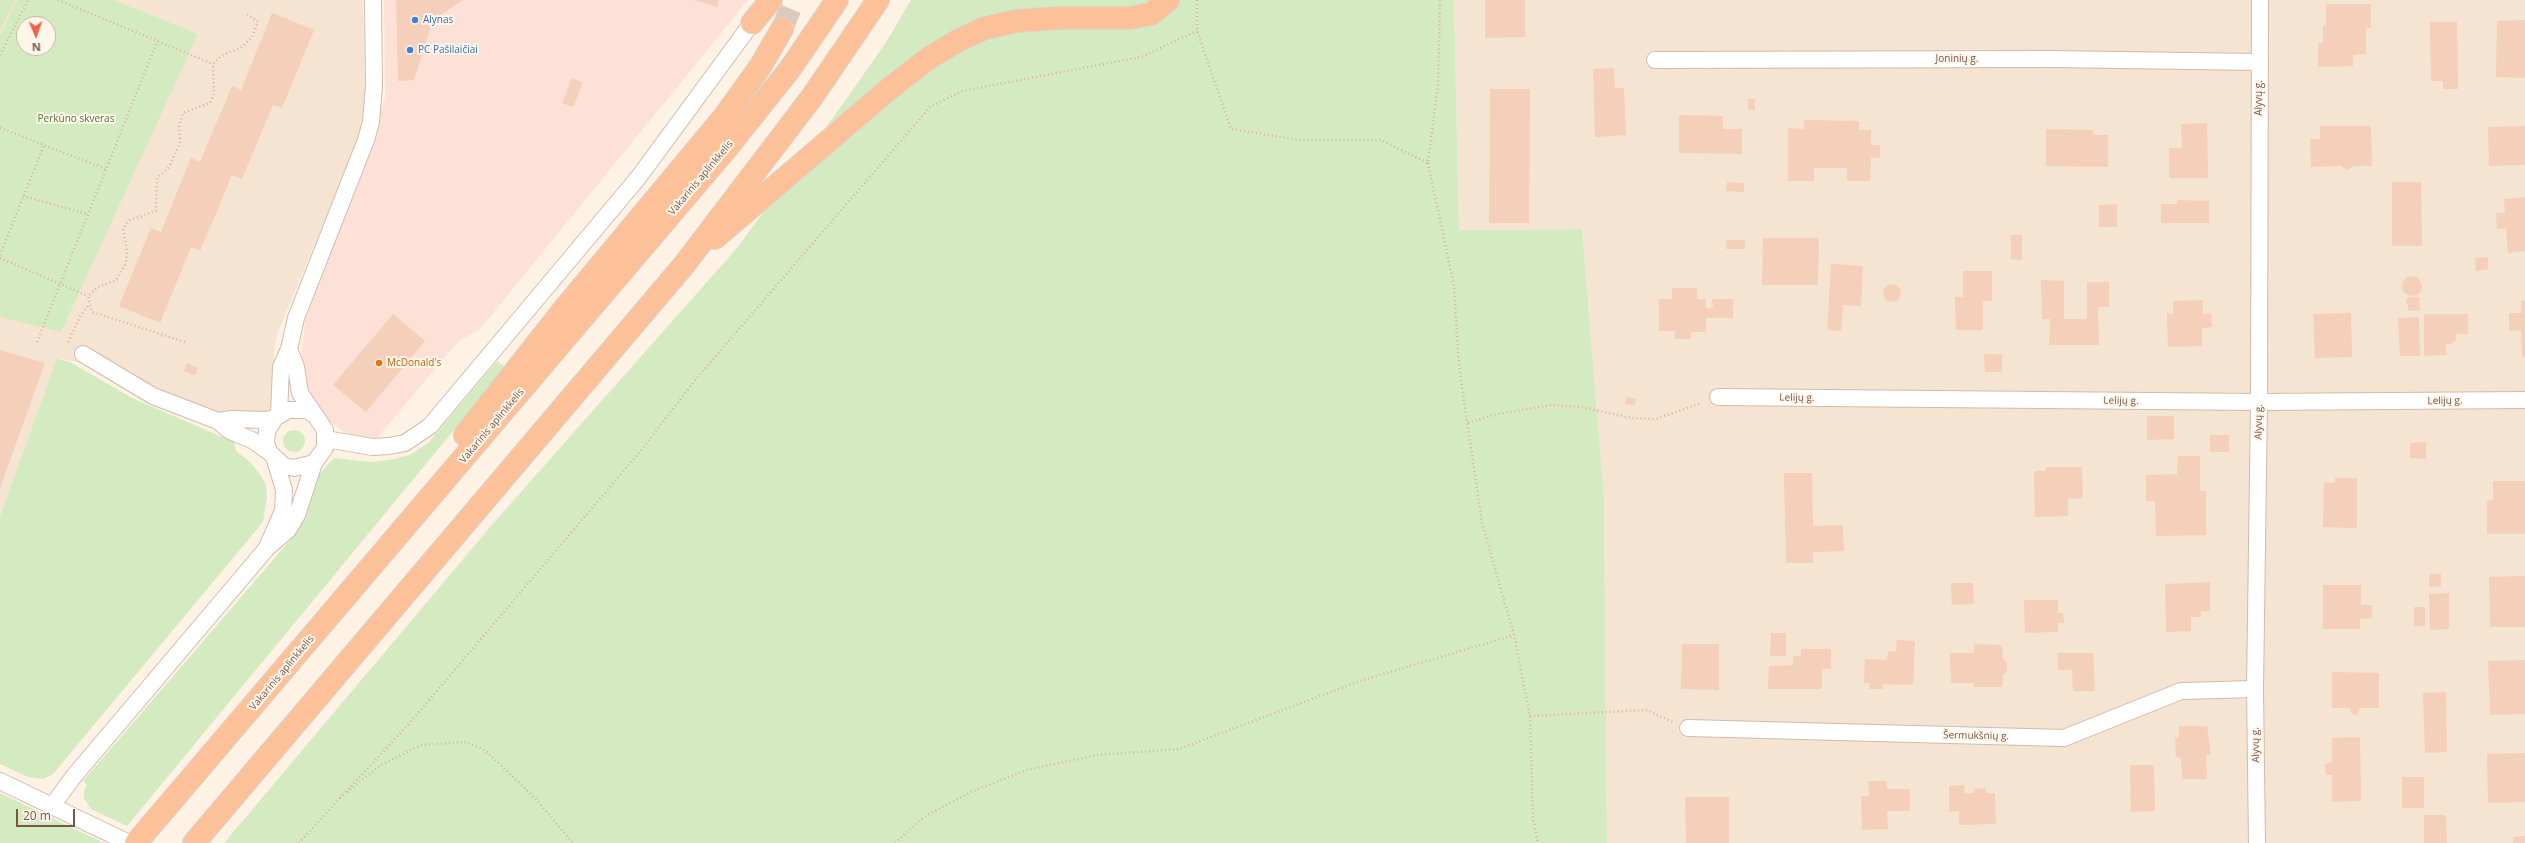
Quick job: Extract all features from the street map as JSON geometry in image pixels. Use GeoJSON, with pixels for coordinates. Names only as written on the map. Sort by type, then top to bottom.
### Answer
{"type":"FeatureCollection","features":[{"type":"Feature","properties":{"kind":"highway"},"geometry":{"type":"LineString","coordinates":[[752,23],[771,0]]}},
{"type":"Feature","properties":{"kind":"highway","name":"Vakarinis aplinkkelis"},"geometry":{"type":"LineString","coordinates":[[136,843],[380,558],[727,148],[790,69],[837,0]]}},
{"type":"Feature","properties":{"kind":"highway"},"geometry":{"type":"LineString","coordinates":[[194,843],[684,264],[812,97],[878,0]]}},
{"type":"Feature","properties":{"kind":"highway"},"geometry":{"type":"LineString","coordinates":[[684,264],[889,89],[929,58],[959,40],[985,28],[1017,21],[1058,18],[1129,18],[1151,14],[1168,0]]}},
{"type":"Feature","properties":{"kind":"highway"},"geometry":{"type":"LineString","coordinates":[[380,558],[406,513],[438,469],[565,308],[724,117],[760,67],[782,29]]}},
{"type":"Feature","properties":{"kind":"street"},"geometry":{"type":"LineString","coordinates":[[267,548],[283,511],[284,490],[266,442],[267,431],[277,416],[281,367],[289,349],[296,318],[366,140],[371,122],[374,86],[373,0]]}},
{"type":"Feature","properties":{"kind":"street","name":"Alyvų g."},"geometry":{"type":"LineString","coordinates":[[2257,843],[2255,689],[2259,402],[2260,0]]}},
{"type":"Feature","properties":{"kind":"street"},"geometry":{"type":"LineString","coordinates":[[326,439],[372,447],[389,446],[405,443],[430,426],[638,178],[752,23]]}},
{"type":"Feature","properties":{"kind":"street","name":"Joninių g."},"geometry":{"type":"LineString","coordinates":[[1655,60],[2051,59],[2259,62]]}},
{"type":"Feature","properties":{"kind":"street"},"geometry":{"type":"LineString","coordinates":[[52,806],[74,776],[267,548],[288,530],[297,515],[314,463],[322,452],[326,439],[323,426],[300,393],[296,367],[289,349]]}},
{"type":"Feature","properties":{"kind":"street"},"geometry":{"type":"LineString","coordinates":[[83,354],[153,396],[218,421],[230,432],[252,440],[284,466],[294,468],[314,463]]}},
{"type":"Feature","properties":{"kind":"street","name":"Lelijų g."},"geometry":{"type":"LineString","coordinates":[[1718,397],[2259,402],[2525,400]]}},
{"type":"Feature","properties":{"kind":"street"},"geometry":{"type":"LineString","coordinates":[[218,421],[232,419],[266,420],[297,409],[315,415]]}},
{"type":"Feature","properties":{"kind":"street","name":"Šermukšnių g."},"geometry":{"type":"LineString","coordinates":[[1688,728],[2064,738],[2181,691],[2255,689]]}},
{"type":"Feature","properties":{"kind":"street"},"geometry":{"type":"LineString","coordinates":[[0,781],[129,843]]}},
{"type":"Feature","properties":{"kind":"path"},"geometry":{"type":"LineString","coordinates":[[0,55],[28,0]]}},
{"type":"Feature","properties":{"kind":"path"},"geometry":{"type":"LineString","coordinates":[[58,0],[213,64]]}},
{"type":"Feature","properties":{"kind":"path"},"geometry":{"type":"LineString","coordinates":[[1197,0],[1196,31],[1231,129],[1299,140],[1381,140],[1428,164]]}},
{"type":"Feature","properties":{"kind":"path"},"geometry":{"type":"LineString","coordinates":[[1440,0],[1438,85],[1428,164],[1454,286],[1459,366],[1482,523],[1514,635],[1530,716],[1533,819],[1538,843]]}},
{"type":"Feature","properties":{"kind":"path"},"geometry":{"type":"LineString","coordinates":[[88,296],[98,287],[116,280],[126,263],[123,228],[130,220],[156,210],[157,178],[169,167],[180,143],[179,126],[183,113],[210,103],[214,94],[213,64],[221,56],[242,47],[252,37],[258,22],[247,14]]}},
{"type":"Feature","properties":{"kind":"path"},"geometry":{"type":"LineString","coordinates":[[299,843],[408,725],[643,448],[696,379],[930,107],[962,91],[1141,57],[1196,31]]}},
{"type":"Feature","properties":{"kind":"path"},"geometry":{"type":"LineString","coordinates":[[37,342],[157,42]]}},
{"type":"Feature","properties":{"kind":"path"},"geometry":{"type":"LineString","coordinates":[[0,128],[106,170]]}},
{"type":"Feature","properties":{"kind":"path"},"geometry":{"type":"LineString","coordinates":[[44,145],[0,257],[59,285],[88,296]]}},
{"type":"Feature","properties":{"kind":"path"},"geometry":{"type":"LineString","coordinates":[[24,196],[87,214]]}},
{"type":"Feature","properties":{"kind":"path"},"geometry":{"type":"LineString","coordinates":[[88,296],[89,305],[92,312],[185,342]]}},
{"type":"Feature","properties":{"kind":"path"},"geometry":{"type":"LineString","coordinates":[[65,349],[81,315],[89,305]]}},
{"type":"Feature","properties":{"kind":"path"},"geometry":{"type":"LineString","coordinates":[[1468,423],[1493,415],[1551,405],[1581,407],[1632,418],[1656,419],[1718,397]]}},
{"type":"Feature","properties":{"kind":"path"},"geometry":{"type":"LineString","coordinates":[[895,843],[924,817],[970,792],[1027,770],[1096,756],[1178,749],[1360,681],[1514,635]]}},
{"type":"Feature","properties":{"kind":"path"},"geometry":{"type":"LineString","coordinates":[[1530,716],[1646,710],[1688,728]]}},
{"type":"Feature","properties":{"kind":"path"},"geometry":{"type":"LineString","coordinates":[[340,798],[382,765],[421,745],[465,742],[485,750],[535,798],[573,843]]}},
{"type":"Feature","properties":{"kind":"shaded area"},"geometry":{"type":"Polygon","coordinates":[[[0,0],[363,0],[365,102],[359,140],[277,334],[274,351],[272,404],[268,411],[261,416],[225,414],[166,395],[120,371],[57,358],[0,516],[0,0]]]}},
{"type":"Feature","properties":{"kind":"shaded area"},"geometry":{"type":"Polygon","coordinates":[[[384,0],[748,0],[480,329],[458,342],[376,439],[348,434],[330,422],[306,394],[301,360],[305,320],[316,286],[375,131],[385,97],[384,0]]]}},
{"type":"Feature","properties":{"kind":"shaded area"},"geometry":{"type":"Polygon","coordinates":[[[1454,0],[2525,0],[2525,843],[1607,843],[1604,497],[1582,229],[1459,230],[1454,0]]]}},
{"type":"Feature","properties":{"kind":"green space"},"geometry":{"type":"Polygon","coordinates":[[[0,0],[15,0],[0,31],[0,0]]]}},
{"type":"Feature","properties":{"kind":"green space","name":"Perkūno skveras"},"geometry":{"type":"Polygon","coordinates":[[[17,0],[113,0],[198,34],[61,332],[0,317],[0,36],[17,0]]]}},
{"type":"Feature","properties":{"kind":"green space"},"geometry":{"type":"Polygon","coordinates":[[[911,0],[1454,0],[1459,230],[1582,229],[1604,497],[1607,843],[224,843],[497,519],[737,248],[825,129],[885,44],[911,0]]]}},
{"type":"Feature","properties":{"kind":"green space"},"geometry":{"type":"Polygon","coordinates":[[[57,358],[70,362],[132,398],[234,442],[236,451],[249,461],[260,474],[266,485],[267,497],[263,522],[53,774],[43,779],[28,777],[0,764],[0,516],[57,358]]]}},
{"type":"Feature","properties":{"kind":"green space"},"geometry":{"type":"Polygon","coordinates":[[[497,361],[506,367],[127,826],[91,809],[84,798],[84,791],[87,785],[83,781],[291,539],[301,520],[315,480],[328,464],[334,458],[370,462],[390,460],[410,455],[429,442],[497,361]]]}},
{"type":"Feature","properties":{"kind":"green space"},"geometry":{"type":"Polygon","coordinates":[[[290,430],[298,430],[305,437],[305,445],[298,452],[290,452],[283,445],[283,437],[290,430]]]}},
{"type":"Feature","properties":{"kind":"green space"},"geometry":{"type":"Polygon","coordinates":[[[0,793],[104,843],[0,843],[0,793]]]}},
{"type":"Feature","properties":{"kind":"building","name":"PC Pašilaičiai"},"geometry":{"type":"Polygon","coordinates":[[[396,0],[463,0],[433,20],[414,80],[398,81],[396,0]]]}},
{"type":"Feature","properties":{"kind":"building"},"geometry":{"type":"Polygon","coordinates":[[[694,0],[719,0],[717,7],[694,0]]]}},
{"type":"Feature","properties":{"kind":"building"},"geometry":{"type":"Polygon","coordinates":[[[1485,0],[1525,0],[1525,37],[1485,38],[1485,0]]]}},
{"type":"Feature","properties":{"kind":"building"},"geometry":{"type":"Polygon","coordinates":[[[2326,4],[2371,4],[2371,28],[2366,28],[2366,54],[2353,55],[2353,66],[2318,67],[2318,43],[2323,43],[2323,26],[2326,26],[2326,4]]]}},
{"type":"Feature","properties":{"kind":"building"},"geometry":{"type":"Polygon","coordinates":[[[272,13],[314,30],[282,108],[273,105],[242,179],[232,175],[200,251],[191,247],[160,323],[119,306],[151,228],[161,232],[191,158],[200,162],[232,86],[241,90],[272,13]]]}},
{"type":"Feature","properties":{"kind":"building"},"geometry":{"type":"Polygon","coordinates":[[[2525,20],[2525,78],[2496,77],[2497,21],[2525,20]]]}},
{"type":"Feature","properties":{"kind":"building"},"geometry":{"type":"Polygon","coordinates":[[[2430,22],[2457,22],[2458,89],[2443,89],[2443,81],[2431,81],[2430,22]]]}},
{"type":"Feature","properties":{"kind":"building"},"geometry":{"type":"Polygon","coordinates":[[[1614,68],[1615,88],[1624,88],[1626,135],[1595,137],[1593,69],[1614,68]]]}},
{"type":"Feature","properties":{"kind":"building"},"geometry":{"type":"Polygon","coordinates":[[[572,78],[583,83],[573,107],[562,103],[572,78]]]}},
{"type":"Feature","properties":{"kind":"building"},"geometry":{"type":"Polygon","coordinates":[[[1490,89],[1530,89],[1529,223],[1489,223],[1490,89]]]}},
{"type":"Feature","properties":{"kind":"building"},"geometry":{"type":"Polygon","coordinates":[[[1748,99],[1755,99],[1755,110],[1748,109],[1748,99]]]}},
{"type":"Feature","properties":{"kind":"building"},"geometry":{"type":"Polygon","coordinates":[[[1679,115],[1723,116],[1723,129],[1742,129],[1742,154],[1679,153],[1679,115]]]}},
{"type":"Feature","properties":{"kind":"building"},"geometry":{"type":"Polygon","coordinates":[[[1804,120],[1859,121],[1859,130],[1871,130],[1871,145],[1880,145],[1880,158],[1871,158],[1870,181],[1847,181],[1847,168],[1814,168],[1814,181],[1788,181],[1788,128],[1804,129],[1804,120]]]}},
{"type":"Feature","properties":{"kind":"building"},"geometry":{"type":"Polygon","coordinates":[[[2207,123],[2208,178],[2169,178],[2169,148],[2182,148],[2181,124],[2207,123]]]}},
{"type":"Feature","properties":{"kind":"building"},"geometry":{"type":"Polygon","coordinates":[[[2320,126],[2371,126],[2372,166],[2354,166],[2347,170],[2341,166],[2311,167],[2310,139],[2320,139],[2320,126]]]}},
{"type":"Feature","properties":{"kind":"building"},"geometry":{"type":"Polygon","coordinates":[[[2525,126],[2525,165],[2489,166],[2488,127],[2525,126]]]}},
{"type":"Feature","properties":{"kind":"building"},"geometry":{"type":"Polygon","coordinates":[[[2046,129],[2093,130],[2093,135],[2108,135],[2108,167],[2046,166],[2046,129]]]}},
{"type":"Feature","properties":{"kind":"building"},"geometry":{"type":"Polygon","coordinates":[[[1727,182],[1744,183],[1744,192],[1726,191],[1727,182]]]}},
{"type":"Feature","properties":{"kind":"building"},"geometry":{"type":"Polygon","coordinates":[[[2392,182],[2421,182],[2422,246],[2392,246],[2392,182]]]}},
{"type":"Feature","properties":{"kind":"building"},"geometry":{"type":"Polygon","coordinates":[[[2525,197],[2525,251],[2508,253],[2506,228],[2497,229],[2496,213],[2505,213],[2504,199],[2525,197]]]}},
{"type":"Feature","properties":{"kind":"building"},"geometry":{"type":"Polygon","coordinates":[[[2177,200],[2209,201],[2209,223],[2161,223],[2161,204],[2177,204],[2177,200]]]}},
{"type":"Feature","properties":{"kind":"building"},"geometry":{"type":"Polygon","coordinates":[[[2117,204],[2117,227],[2099,227],[2099,205],[2117,204]]]}},
{"type":"Feature","properties":{"kind":"building"},"geometry":{"type":"Polygon","coordinates":[[[2011,235],[2022,235],[2022,260],[2011,259],[2011,235]]]}},
{"type":"Feature","properties":{"kind":"building"},"geometry":{"type":"Polygon","coordinates":[[[1763,238],[1819,238],[1818,285],[1762,285],[1763,238]]]}},
{"type":"Feature","properties":{"kind":"building"},"geometry":{"type":"Polygon","coordinates":[[[1727,240],[1745,240],[1745,249],[1726,249],[1727,240]]]}},
{"type":"Feature","properties":{"kind":"building"},"geometry":{"type":"Polygon","coordinates":[[[2488,257],[2488,269],[2476,271],[2475,258],[2488,257]]]}},
{"type":"Feature","properties":{"kind":"building"},"geometry":{"type":"Polygon","coordinates":[[[1831,264],[1863,266],[1861,306],[1843,305],[1841,331],[1827,330],[1831,264]]]}},
{"type":"Feature","properties":{"kind":"building"},"geometry":{"type":"Polygon","coordinates":[[[1963,271],[1992,271],[1992,301],[1983,301],[1983,330],[1956,330],[1955,297],[1963,297],[1963,271]]]}},
{"type":"Feature","properties":{"kind":"building"},"geometry":{"type":"Polygon","coordinates":[[[2412,276],[2419,279],[2422,286],[2419,293],[2412,296],[2405,293],[2402,286],[2405,279],[2412,276]]]}},
{"type":"Feature","properties":{"kind":"building"},"geometry":{"type":"Polygon","coordinates":[[[2041,280],[2064,281],[2064,319],[2087,319],[2087,282],[2109,282],[2109,307],[2098,307],[2099,345],[2049,345],[2050,319],[2042,319],[2041,280]]]}},
{"type":"Feature","properties":{"kind":"building"},"geometry":{"type":"Polygon","coordinates":[[[1892,284],[1898,287],[1901,293],[1898,299],[1892,302],[1886,299],[1883,293],[1886,287],[1892,284]]]}},
{"type":"Feature","properties":{"kind":"building"},"geometry":{"type":"Polygon","coordinates":[[[1672,288],[1697,288],[1697,299],[1706,299],[1706,308],[1713,308],[1712,299],[1733,299],[1733,318],[1706,318],[1706,332],[1691,332],[1691,339],[1675,339],[1675,331],[1659,331],[1659,299],[1672,299],[1672,288]]]}},
{"type":"Feature","properties":{"kind":"building"},"geometry":{"type":"Polygon","coordinates":[[[2410,297],[2419,297],[2420,310],[2409,311],[2406,300],[2410,297]]]}},
{"type":"Feature","properties":{"kind":"building"},"geometry":{"type":"Polygon","coordinates":[[[2203,300],[2203,314],[2211,314],[2212,327],[2202,328],[2202,346],[2168,347],[2167,314],[2173,314],[2173,301],[2203,300]]]}},
{"type":"Feature","properties":{"kind":"building"},"geometry":{"type":"Polygon","coordinates":[[[2521,301],[2525,301],[2525,357],[2522,357],[2521,330],[2509,331],[2509,313],[2521,313],[2521,301]]]}},
{"type":"Feature","properties":{"kind":"building"},"geometry":{"type":"Polygon","coordinates":[[[2351,313],[2352,357],[2315,358],[2313,314],[2351,313]]]}},
{"type":"Feature","properties":{"kind":"building","name":"McDonald's"},"geometry":{"type":"Polygon","coordinates":[[[393,314],[425,341],[366,412],[333,385],[393,314]]]}},
{"type":"Feature","properties":{"kind":"building"},"geometry":{"type":"Polygon","coordinates":[[[2424,314],[2468,314],[2468,334],[2456,334],[2456,340],[2451,344],[2446,344],[2446,355],[2424,356],[2424,314]]]}},
{"type":"Feature","properties":{"kind":"building"},"geometry":{"type":"Polygon","coordinates":[[[2419,317],[2420,356],[2400,356],[2398,318],[2419,317]]]}},
{"type":"Feature","properties":{"kind":"building"},"geometry":{"type":"Polygon","coordinates":[[[0,350],[45,363],[0,488],[0,350]]]}},
{"type":"Feature","properties":{"kind":"building"},"geometry":{"type":"Polygon","coordinates":[[[1984,354],[2002,354],[2002,372],[1985,372],[1984,354]]]}},
{"type":"Feature","properties":{"kind":"building"},"geometry":{"type":"Polygon","coordinates":[[[187,363],[198,368],[195,375],[184,371],[187,363]]]}},
{"type":"Feature","properties":{"kind":"building"},"geometry":{"type":"Polygon","coordinates":[[[1627,397],[1636,399],[1635,405],[1625,404],[1627,397]]]}},
{"type":"Feature","properties":{"kind":"building"},"geometry":{"type":"Polygon","coordinates":[[[2147,416],[2174,416],[2174,439],[2147,440],[2147,416]]]}},
{"type":"Feature","properties":{"kind":"building"},"geometry":{"type":"Polygon","coordinates":[[[2210,435],[2229,435],[2229,452],[2210,452],[2210,435]]]}},
{"type":"Feature","properties":{"kind":"building"},"geometry":{"type":"Polygon","coordinates":[[[2426,442],[2426,459],[2410,458],[2410,443],[2426,442]]]}},
{"type":"Feature","properties":{"kind":"building"},"geometry":{"type":"Polygon","coordinates":[[[2178,456],[2200,456],[2200,491],[2206,491],[2206,535],[2156,536],[2155,501],[2146,501],[2146,475],[2177,474],[2178,456]]]}},
{"type":"Feature","properties":{"kind":"building"},"geometry":{"type":"Polygon","coordinates":[[[2046,467],[2082,467],[2083,498],[2068,499],[2068,516],[2035,517],[2034,471],[2046,471],[2046,467]]]}},
{"type":"Feature","properties":{"kind":"building"},"geometry":{"type":"Polygon","coordinates":[[[1784,473],[1812,473],[1813,526],[1843,525],[1844,551],[1813,552],[1813,563],[1786,563],[1784,473]]]}},
{"type":"Feature","properties":{"kind":"building"},"geometry":{"type":"Polygon","coordinates":[[[2335,478],[2357,478],[2357,528],[2323,527],[2324,482],[2335,483],[2335,478]]]}},
{"type":"Feature","properties":{"kind":"building"},"geometry":{"type":"Polygon","coordinates":[[[2493,481],[2525,481],[2525,534],[2487,534],[2487,501],[2493,500],[2493,481]]]}},
{"type":"Feature","properties":{"kind":"building"},"geometry":{"type":"Polygon","coordinates":[[[2429,574],[2441,574],[2441,586],[2429,587],[2429,574]]]}},
{"type":"Feature","properties":{"kind":"building"},"geometry":{"type":"Polygon","coordinates":[[[2525,576],[2525,627],[2490,627],[2489,577],[2525,576]]]}},
{"type":"Feature","properties":{"kind":"building"},"geometry":{"type":"Polygon","coordinates":[[[2210,582],[2210,611],[2201,611],[2201,617],[2191,617],[2191,631],[2166,632],[2165,584],[2210,582]]]}},
{"type":"Feature","properties":{"kind":"building"},"geometry":{"type":"Polygon","coordinates":[[[1951,583],[1973,583],[1974,604],[1952,605],[1951,583]]]}},
{"type":"Feature","properties":{"kind":"building"},"geometry":{"type":"Polygon","coordinates":[[[2323,585],[2361,585],[2361,605],[2372,605],[2372,618],[2360,619],[2360,629],[2323,629],[2323,585]]]}},
{"type":"Feature","properties":{"kind":"building"},"geometry":{"type":"Polygon","coordinates":[[[2449,593],[2449,629],[2430,630],[2429,594],[2449,593]]]}},
{"type":"Feature","properties":{"kind":"building"},"geometry":{"type":"Polygon","coordinates":[[[2024,600],[2058,600],[2058,613],[2063,613],[2064,623],[2058,623],[2058,632],[2025,633],[2024,600]]]}},
{"type":"Feature","properties":{"kind":"building"},"geometry":{"type":"Polygon","coordinates":[[[2414,607],[2425,607],[2425,626],[2414,626],[2414,607]]]}},
{"type":"Feature","properties":{"kind":"building"},"geometry":{"type":"Polygon","coordinates":[[[1771,633],[1786,633],[1786,656],[1770,656],[1771,633]]]}},
{"type":"Feature","properties":{"kind":"building"},"geometry":{"type":"Polygon","coordinates":[[[1897,640],[1915,641],[1913,685],[1883,684],[1883,689],[1869,689],[1870,683],[1864,683],[1865,659],[1887,660],[1888,651],[1896,652],[1897,640]]]}},
{"type":"Feature","properties":{"kind":"building"},"geometry":{"type":"Polygon","coordinates":[[[1682,644],[1719,644],[1719,690],[1681,689],[1682,644]]]}},
{"type":"Feature","properties":{"kind":"building"},"geometry":{"type":"Polygon","coordinates":[[[1974,644],[2002,645],[2003,659],[2007,663],[2007,672],[2003,675],[2002,687],[1974,687],[1974,683],[1951,683],[1950,653],[1974,653],[1974,644]]]}},
{"type":"Feature","properties":{"kind":"building"},"geometry":{"type":"Polygon","coordinates":[[[1801,649],[1831,649],[1831,669],[1822,669],[1822,689],[1768,689],[1769,666],[1793,665],[1793,656],[1801,656],[1801,649]]]}},
{"type":"Feature","properties":{"kind":"building"},"geometry":{"type":"Polygon","coordinates":[[[2057,653],[2093,653],[2095,691],[2073,691],[2072,670],[2058,670],[2057,653]]]}},
{"type":"Feature","properties":{"kind":"building"},"geometry":{"type":"Polygon","coordinates":[[[2525,660],[2525,714],[2490,715],[2488,661],[2525,660]]]}},
{"type":"Feature","properties":{"kind":"building"},"geometry":{"type":"Polygon","coordinates":[[[2332,672],[2379,673],[2379,708],[2360,708],[2356,715],[2351,713],[2350,708],[2332,708],[2332,672]]]}},
{"type":"Feature","properties":{"kind":"building"},"geometry":{"type":"Polygon","coordinates":[[[2446,692],[2447,752],[2425,753],[2423,693],[2446,692]]]}},
{"type":"Feature","properties":{"kind":"building"},"geometry":{"type":"Polygon","coordinates":[[[2179,726],[2207,726],[2211,755],[2206,755],[2207,779],[2183,779],[2180,757],[2176,757],[2175,738],[2179,738],[2179,726]]]}},
{"type":"Feature","properties":{"kind":"building"},"geometry":{"type":"Polygon","coordinates":[[[2360,737],[2361,801],[2332,802],[2332,775],[2326,775],[2325,764],[2332,763],[2332,738],[2360,737]]]}},
{"type":"Feature","properties":{"kind":"building"},"geometry":{"type":"Polygon","coordinates":[[[2525,753],[2525,802],[2488,803],[2487,754],[2525,753]]]}},
{"type":"Feature","properties":{"kind":"building"},"geometry":{"type":"Polygon","coordinates":[[[2130,765],[2154,765],[2155,811],[2131,812],[2130,765]]]}},
{"type":"Feature","properties":{"kind":"building"},"geometry":{"type":"Polygon","coordinates":[[[2402,777],[2424,777],[2424,808],[2402,808],[2402,777]]]}},
{"type":"Feature","properties":{"kind":"building"},"geometry":{"type":"Polygon","coordinates":[[[1868,781],[1886,781],[1887,789],[1910,789],[1910,811],[1887,811],[1888,829],[1862,830],[1861,796],[1869,796],[1868,781]]]}},
{"type":"Feature","properties":{"kind":"building"},"geometry":{"type":"Polygon","coordinates":[[[1964,785],[1965,793],[1974,793],[1974,789],[1985,788],[1986,793],[1995,793],[1996,824],[1959,825],[1959,811],[1949,812],[1949,786],[1964,785]]]}},
{"type":"Feature","properties":{"kind":"building"},"geometry":{"type":"Polygon","coordinates":[[[1685,797],[1729,797],[1729,843],[1686,843],[1685,797]]]}},
{"type":"Feature","properties":{"kind":"building"},"geometry":{"type":"Polygon","coordinates":[[[2424,815],[2446,815],[2447,843],[2424,843],[2424,815]]]}},
{"type":"Feature","properties":{"kind":"building"},"geometry":{"type":"Polygon","coordinates":[[[2525,836],[2525,843],[2513,843],[2513,837],[2525,836]]]}},
{"type":"Feature","properties":{"kind":"tunnel"},"geometry":{"type":"LineString","coordinates":[[782,29],[794,0]]}},
{"type":"Feature","properties":{"kind":"place","name":"Alynas"},"geometry":{"type":"Point","coordinates":[415,20]}},
{"type":"Feature","properties":{"kind":"place","name":"PC Pašilaičiai"},"geometry":{"type":"Point","coordinates":[410,50]}},
{"type":"Feature","properties":{"kind":"place","name":"McDonald's"},"geometry":{"type":"Point","coordinates":[379,363]}}]}
